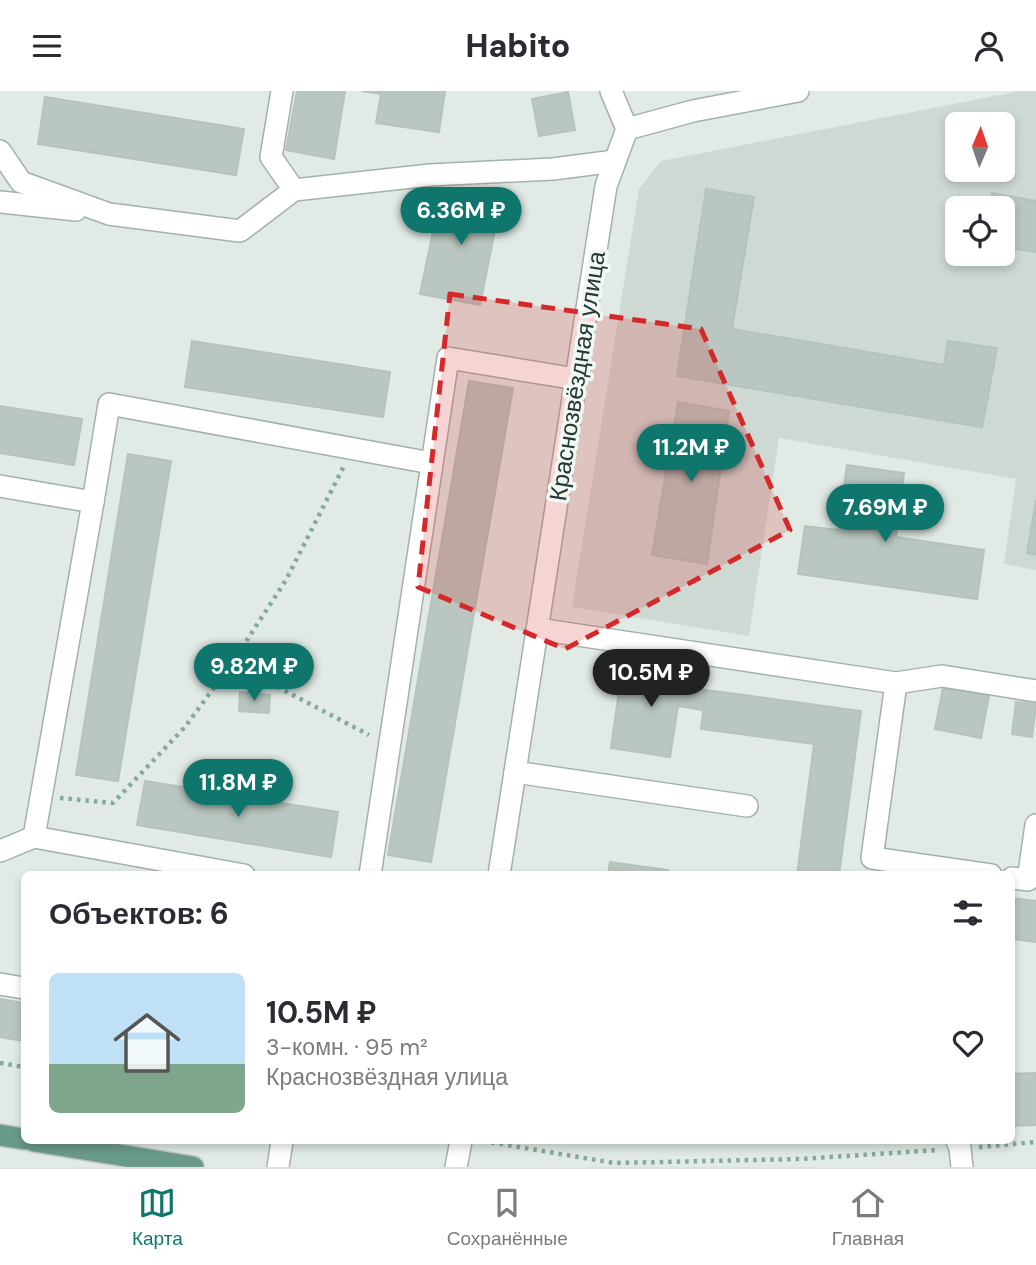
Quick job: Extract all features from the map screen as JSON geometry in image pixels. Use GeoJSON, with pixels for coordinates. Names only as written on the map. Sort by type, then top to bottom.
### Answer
{"type":"FeatureCollection","features":[{"type":"Feature","properties":{"kind":"main road"},"geometry":{"type":"LineString","coordinates":[[0,1135],[21,1138]]}},
{"type":"Feature","properties":{"kind":"main road"},"geometry":{"type":"LineString","coordinates":[[52,1144],[193,1167]]}},
{"type":"Feature","properties":{"kind":"street"},"geometry":{"type":"LineString","coordinates":[[282,91],[271,157],[294,190]]}},
{"type":"Feature","properties":{"kind":"street"},"geometry":{"type":"LineString","coordinates":[[611,91],[627,129],[693,111],[798,91]]}},
{"type":"Feature","properties":{"kind":"street","name":"Краснозвёздная улица"},"geometry":{"type":"LineString","coordinates":[[500,871],[606,185],[627,129]]}},
{"type":"Feature","properties":{"kind":"street"},"geometry":{"type":"LineString","coordinates":[[0,151],[21,182],[109,213]]}},
{"type":"Feature","properties":{"kind":"street"},"geometry":{"type":"LineString","coordinates":[[0,202],[240,230],[294,190],[430,175],[553,169],[615,161]]}},
{"type":"Feature","properties":{"kind":"street"},"geometry":{"type":"LineString","coordinates":[[371,871],[448,358],[576,379]]}},
{"type":"Feature","properties":{"kind":"street"},"geometry":{"type":"LineString","coordinates":[[34,837],[109,404],[431,463]]}},
{"type":"Feature","properties":{"kind":"street"},"geometry":{"type":"LineString","coordinates":[[0,486],[93,502]]}},
{"type":"Feature","properties":{"kind":"street"},"geometry":{"type":"LineString","coordinates":[[538,629],[896,683],[942,676],[1036,691]]}},
{"type":"Feature","properties":{"kind":"street"},"geometry":{"type":"LineString","coordinates":[[896,683],[872,858],[963,871]]}},
{"type":"Feature","properties":{"kind":"street"},"geometry":{"type":"LineString","coordinates":[[515,772],[747,806]]}},
{"type":"Feature","properties":{"kind":"street"},"geometry":{"type":"LineString","coordinates":[[1015,878],[1028,880],[1036,825]]}},
{"type":"Feature","properties":{"kind":"street"},"geometry":{"type":"LineString","coordinates":[[0,851],[34,837],[222,871]]}},
{"type":"Feature","properties":{"kind":"street"},"geometry":{"type":"LineString","coordinates":[[0,984],[21,988]]}},
{"type":"Feature","properties":{"kind":"street"},"geometry":{"type":"LineString","coordinates":[[278,1167],[282,1144]]}},
{"type":"Feature","properties":{"kind":"street"},"geometry":{"type":"LineString","coordinates":[[456,1167],[460,1144]]}},
{"type":"Feature","properties":{"kind":"path"},"geometry":{"type":"LineString","coordinates":[[41,796],[113,803],[186,727],[286,580],[354,448]]}},
{"type":"Feature","properties":{"kind":"path"},"geometry":{"type":"LineString","coordinates":[[232,663],[366,734]]}},
{"type":"Feature","properties":{"kind":"path"},"geometry":{"type":"LineString","coordinates":[[0,1063],[21,1066]]}},
{"type":"Feature","properties":{"kind":"path"},"geometry":{"type":"LineString","coordinates":[[499,1144],[614,1165],[960,1152],[1036,1142]]}},
{"type":"Feature","properties":{"kind":"highlighted area"},"geometry":{"type":"Polygon","coordinates":[[[450,294],[701,329],[790,530],[565,649],[418,587],[450,294]]]}},
{"type":"Feature","properties":{"kind":"shaded area"},"geometry":{"type":"Polygon","coordinates":[[[1021,91],[1036,91],[1036,570],[1004,564],[1016,479],[779,438],[749,636],[572,607],[639,189],[661,161],[1021,91]]]}},
{"type":"Feature","properties":{"kind":"building"},"geometry":{"type":"Polygon","coordinates":[[[297,91],[345,91],[334,159],[286,150],[297,91]]]}},
{"type":"Feature","properties":{"kind":"building"},"geometry":{"type":"Polygon","coordinates":[[[362,91],[445,91],[439,132],[376,123],[381,94],[362,91]]]}},
{"type":"Feature","properties":{"kind":"building"},"geometry":{"type":"Polygon","coordinates":[[[568,92],[575,130],[539,136],[532,99],[568,92]]]}},
{"type":"Feature","properties":{"kind":"building"},"geometry":{"type":"Polygon","coordinates":[[[45,97],[244,129],[236,175],[38,144],[45,97]]]}},
{"type":"Feature","properties":{"kind":"building"},"geometry":{"type":"Polygon","coordinates":[[[442,188],[501,200],[480,305],[420,294],[442,188]]]}},
{"type":"Feature","properties":{"kind":"building"},"geometry":{"type":"Polygon","coordinates":[[[706,189],[754,197],[732,329],[944,365],[948,341],[997,348],[982,427],[677,376],[706,189]]]}},
{"type":"Feature","properties":{"kind":"building"},"geometry":{"type":"Polygon","coordinates":[[[1015,197],[1036,201],[1036,252],[1015,249],[1015,197]]]}},
{"type":"Feature","properties":{"kind":"building"},"geometry":{"type":"Polygon","coordinates":[[[192,341],[390,372],[383,417],[185,387],[192,341]]]}},
{"type":"Feature","properties":{"kind":"building"},"geometry":{"type":"Polygon","coordinates":[[[469,381],[513,388],[431,862],[388,855],[469,381]]]}},
{"type":"Feature","properties":{"kind":"building"},"geometry":{"type":"Polygon","coordinates":[[[678,402],[729,411],[707,564],[652,555],[678,402]]]}},
{"type":"Feature","properties":{"kind":"building"},"geometry":{"type":"Polygon","coordinates":[[[0,406],[82,419],[74,465],[0,453],[0,406]]]}},
{"type":"Feature","properties":{"kind":"building"},"geometry":{"type":"Polygon","coordinates":[[[128,454],[171,461],[118,781],[76,775],[128,454]]]}},
{"type":"Feature","properties":{"kind":"building"},"geometry":{"type":"Polygon","coordinates":[[[847,465],[904,473],[896,537],[984,550],[977,599],[798,574],[805,526],[838,530],[847,465]]]}},
{"type":"Feature","properties":{"kind":"building"},"geometry":{"type":"Polygon","coordinates":[[[1036,500],[1036,555],[1027,553],[1036,500]]]}},
{"type":"Feature","properties":{"kind":"building"},"geometry":{"type":"Polygon","coordinates":[[[623,662],[682,671],[680,687],[706,690],[703,710],[678,706],[670,757],[611,748],[623,662]]]}},
{"type":"Feature","properties":{"kind":"building"},"geometry":{"type":"Polygon","coordinates":[[[943,688],[989,696],[981,738],[935,729],[943,688]]]}},
{"type":"Feature","properties":{"kind":"building"},"geometry":{"type":"Polygon","coordinates":[[[706,690],[861,711],[840,871],[798,871],[814,744],[701,729],[706,690]]]}},
{"type":"Feature","properties":{"kind":"building"},"geometry":{"type":"Polygon","coordinates":[[[240,692],[270,695],[269,713],[239,711],[240,692]]]}},
{"type":"Feature","properties":{"kind":"building"},"geometry":{"type":"Polygon","coordinates":[[[1016,702],[1036,704],[1032,737],[1012,734],[1016,702]]]}},
{"type":"Feature","properties":{"kind":"building"},"geometry":{"type":"Polygon","coordinates":[[[145,781],[338,812],[331,857],[137,825],[145,781]]]}},
{"type":"Feature","properties":{"kind":"building"},"geometry":{"type":"Polygon","coordinates":[[[610,862],[668,870],[668,871],[609,871],[610,862]]]}},
{"type":"Feature","properties":{"kind":"building"},"geometry":{"type":"Polygon","coordinates":[[[1015,898],[1036,901],[1036,942],[1015,939],[1015,898]]]}},
{"type":"Feature","properties":{"kind":"building"},"geometry":{"type":"Polygon","coordinates":[[[0,999],[21,1002],[21,1040],[0,1037],[0,999]]]}},
{"type":"Feature","properties":{"kind":"building"},"geometry":{"type":"Polygon","coordinates":[[[1036,1073],[1036,1125],[1015,1126],[1015,1074],[1036,1073]]]}}]}
